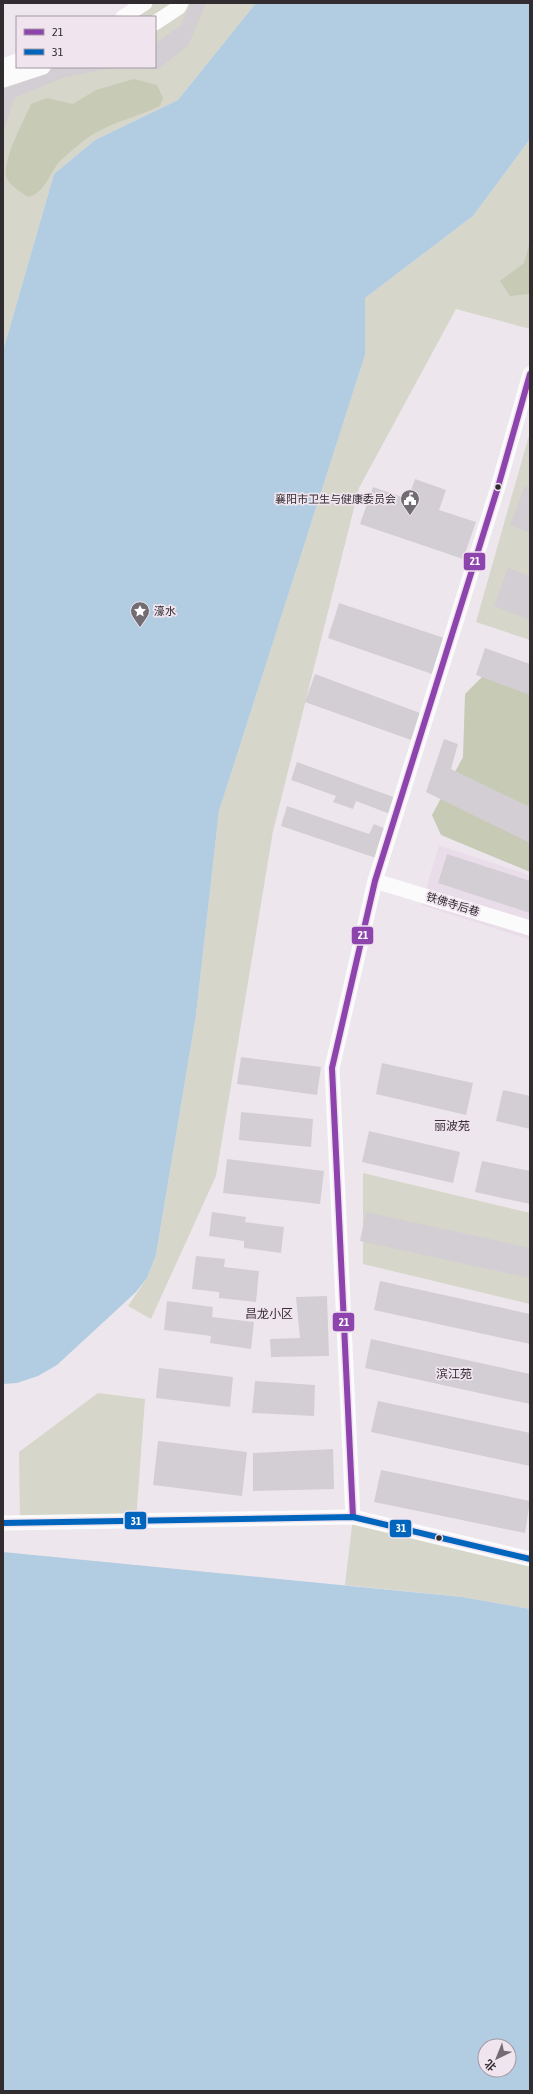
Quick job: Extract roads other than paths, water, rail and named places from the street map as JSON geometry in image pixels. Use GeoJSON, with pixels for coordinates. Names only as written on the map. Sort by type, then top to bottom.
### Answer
{"type":"FeatureCollection","features":[{"type":"Feature","properties":{"kind":"street"},"geometry":{"type":"LineString","coordinates":[[125,16],[145,3]]}},
{"type":"Feature","properties":{"kind":"street"},"geometry":{"type":"LineString","coordinates":[[156,22],[179,7],[181,3]]}},
{"type":"Feature","properties":{"kind":"street"},"geometry":{"type":"LineString","coordinates":[[3,66],[16,61]]}},
{"type":"Feature","properties":{"kind":"street"},"geometry":{"type":"LineString","coordinates":[[3,80],[40,68]]}},
{"type":"Feature","properties":{"kind":"street"},"geometry":{"type":"LineString","coordinates":[[353,1517],[332,1068],[375,881],[498,487],[530,374]]}},
{"type":"Feature","properties":{"kind":"street","name":"铁佛寺后巷"},"geometry":{"type":"LineString","coordinates":[[375,881],[530,928]]}},
{"type":"Feature","properties":{"kind":"street"},"geometry":{"type":"LineString","coordinates":[[3,1523],[353,1517],[530,1559]]}},
{"type":"Feature","properties":{"kind":"water","name":"濠水"},"geometry":{"type":"Polygon","coordinates":[[[256,3],[530,3],[530,139],[473,216],[365,298],[365,355],[219,811],[196,1015],[156,1255],[147,1278],[136,1292],[57,1365],[38,1376],[17,1383],[3,1384],[3,351],[54,174],[95,140],[178,100],[256,3]]]}},
{"type":"Feature","properties":{"kind":"water"},"geometry":{"type":"Polygon","coordinates":[[[3,1552],[462,1597],[530,1609],[530,2091],[3,2091],[3,1552]]]}},
{"type":"Feature","properties":{"kind":"place","name":"襄阳市卫生与健康委员会"},"geometry":{"type":"Point","coordinates":[410,516]}},
{"type":"Feature","properties":{"kind":"place","name":"濠水"},"geometry":{"type":"Point","coordinates":[140,628]}},
{"type":"Feature","properties":{"kind":"district","name":"丽波苑"},"geometry":{"type":"Point","coordinates":[452,1126]}},
{"type":"Feature","properties":{"kind":"district","name":"昌龙小区"},"geometry":{"type":"Point","coordinates":[269,1314]}},
{"type":"Feature","properties":{"kind":"district","name":"滨江苑"},"geometry":{"type":"Point","coordinates":[454,1374]}}]}
